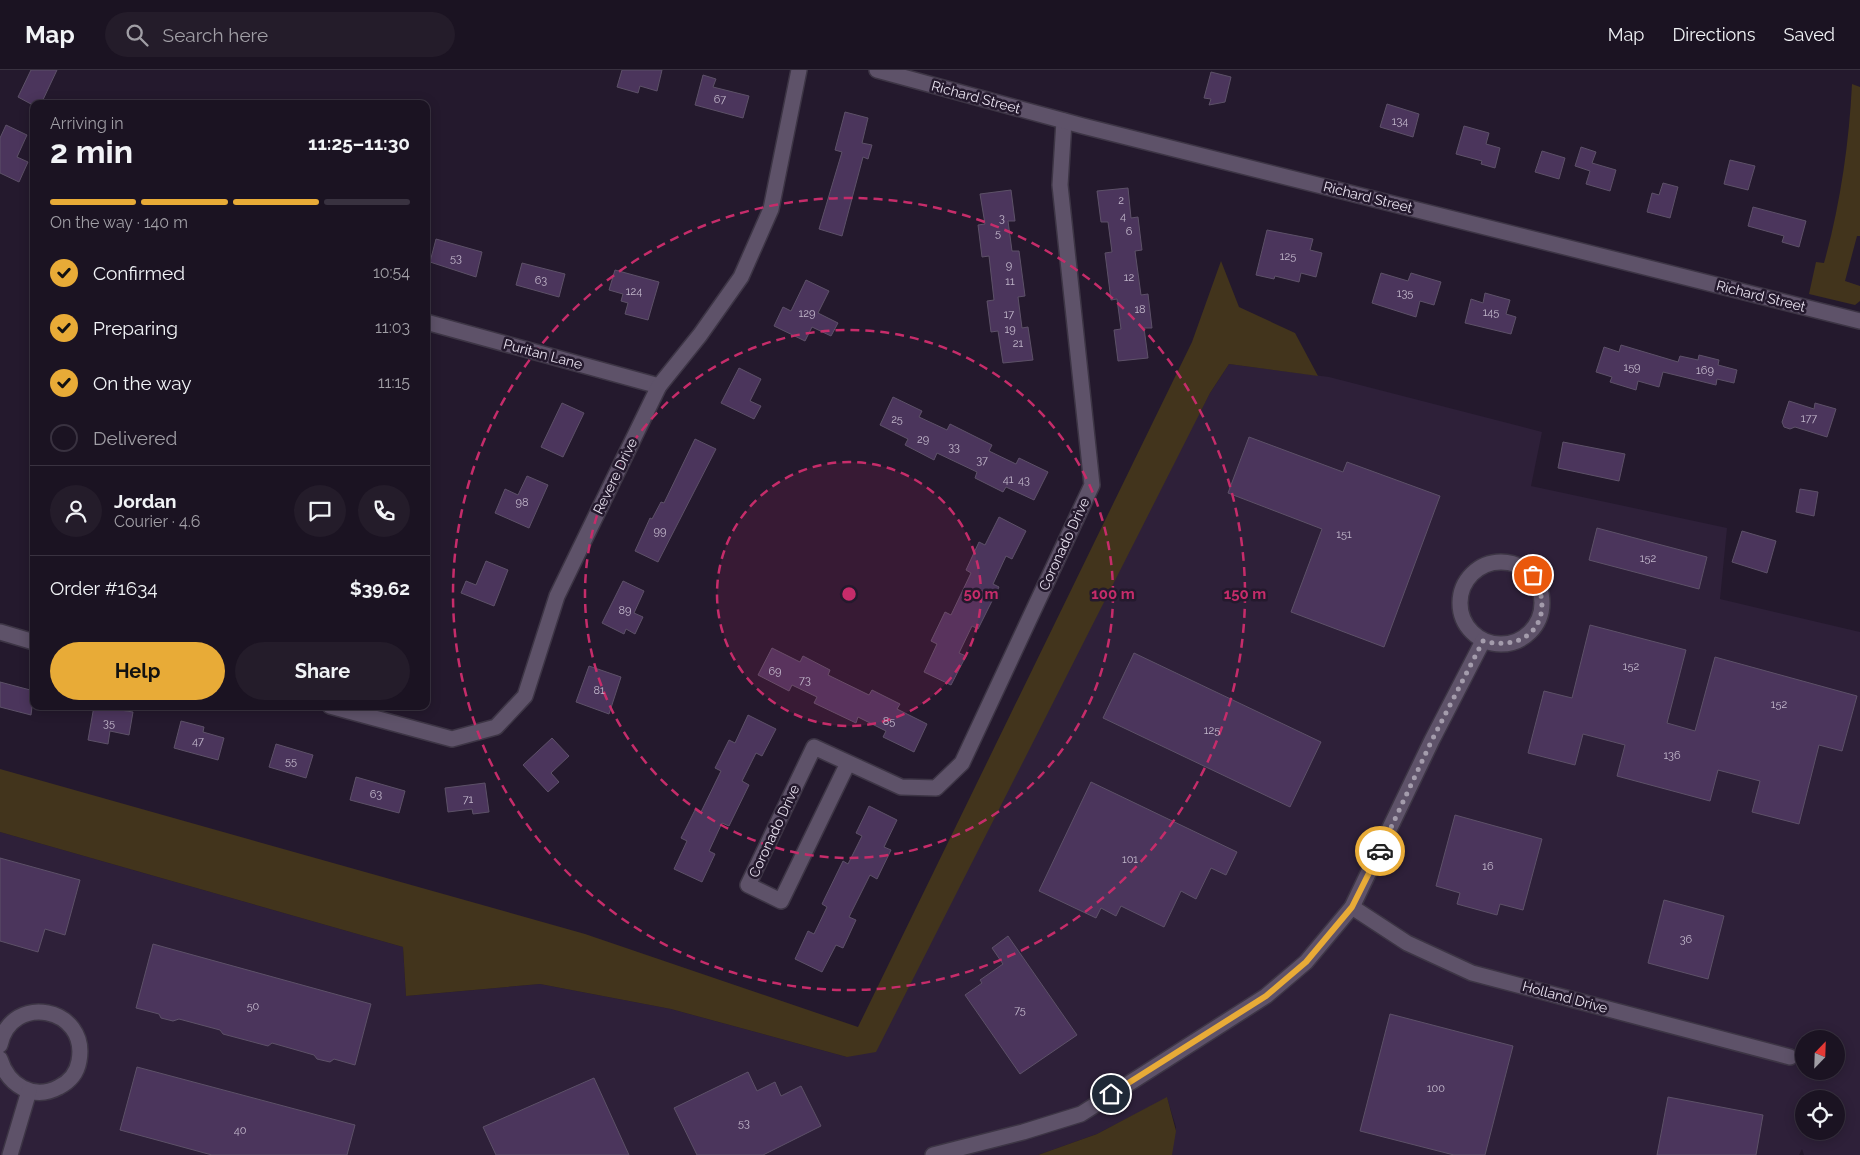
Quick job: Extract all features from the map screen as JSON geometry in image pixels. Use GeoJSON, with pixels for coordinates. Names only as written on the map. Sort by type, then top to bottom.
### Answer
{"type":"FeatureCollection","features":[{"type":"Feature","properties":{"kind":"street","name":"Revere Drive"},"geometry":{"type":"LineString","coordinates":[[345,710],[452,739],[496,727],[525,696],[557,596],[659,386],[700,335],[741,277],[771,209],[799,70]]}},
{"type":"Feature","properties":{"kind":"street","name":"Richard Street"},"geometry":{"type":"LineString","coordinates":[[877,70],[1064,121],[1860,321]]}},
{"type":"Feature","properties":{"kind":"street","name":"Coronado Drive"},"geometry":{"type":"LineString","coordinates":[[848,763],[781,901],[748,886],[814,747],[901,787],[936,788],[962,763],[1092,485],[1060,185],[1064,121]]}},
{"type":"Feature","properties":{"kind":"street","name":"Puritan Lane"},"geometry":{"type":"LineString","coordinates":[[430,323],[659,386]]}},
{"type":"Feature","properties":{"kind":"street"},"geometry":{"type":"LineString","coordinates":[[1504,561],[1520,566],[1533,575],[1541,590],[1543,606],[1539,622],[1529,634],[1515,643],[1499,645],[1483,641],[1470,631],[1462,617],[1460,600],[1464,585],[1473,572],[1488,563],[1504,561]]}},
{"type":"Feature","properties":{"kind":"street"},"geometry":{"type":"LineString","coordinates":[[0,632],[30,641]]}},
{"type":"Feature","properties":{"kind":"street"},"geometry":{"type":"LineString","coordinates":[[933,1155],[1023,1132],[1081,1114],[1266,996],[1306,962],[1352,907],[1432,740],[1483,641]]}},
{"type":"Feature","properties":{"kind":"street","name":"Holland Drive"},"geometry":{"type":"LineString","coordinates":[[1352,907],[1407,942],[1472,973],[1790,1057]]}},
{"type":"Feature","properties":{"kind":"street"},"geometry":{"type":"LineString","coordinates":[[0,1045],[9,1025],[24,1014],[35,1012],[57,1015],[74,1029],[79,1040],[81,1052],[73,1076],[54,1090],[42,1093],[29,1091],[10,1079],[0,1059]]}},
{"type":"Feature","properties":{"kind":"street"},"geometry":{"type":"LineString","coordinates":[[10,1155],[29,1091]]}},
{"type":"Feature","properties":{"kind":"shaded area"},"geometry":{"type":"Polygon","coordinates":[[[1852,84],[1860,87],[1860,236],[1857,236],[1845,281],[1860,286],[1860,301],[1855,305],[1809,294],[1816,262],[1824,263],[1835,219],[1849,129],[1852,84]]]}},
{"type":"Feature","properties":{"kind":"shaded area"},"geometry":{"type":"Polygon","coordinates":[[[1221,261],[1239,307],[1295,333],[1318,376],[1229,364],[1210,393],[876,1052],[847,1057],[671,1009],[540,984],[406,996],[403,947],[0,832],[0,769],[585,934],[858,1027],[1192,342],[1221,261]]]}},
{"type":"Feature","properties":{"kind":"shaded area"},"geometry":{"type":"Polygon","coordinates":[[[1229,364],[1329,377],[1542,432],[1531,486],[1727,528],[1720,599],[1860,632],[1860,1155],[1804,1155],[1802,1149],[1799,1155],[1171,1155],[1176,1127],[1167,1098],[1097,1134],[1038,1155],[0,1155],[0,832],[403,947],[406,996],[540,984],[671,1009],[847,1057],[1210,393],[1229,364]]]}},
{"type":"Feature","properties":{"kind":"shaded area"},"geometry":{"type":"Polygon","coordinates":[[[1167,1097],[1176,1131],[1172,1155],[1038,1155],[1097,1134],[1167,1097]]]}},
{"type":"Feature","properties":{"kind":"building"},"geometry":{"type":"Polygon","coordinates":[[[31,70],[57,70],[43,100],[30,100],[30,103],[18,97],[31,70]]]}},
{"type":"Feature","properties":{"kind":"building"},"geometry":{"type":"Polygon","coordinates":[[[622,70],[662,70],[657,91],[640,86],[638,93],[617,87],[622,70]]]}},
{"type":"Feature","properties":{"kind":"building"},"geometry":{"type":"Polygon","coordinates":[[[1211,72],[1231,77],[1225,102],[1209,105],[1211,99],[1204,98],[1211,72]]]}},
{"type":"Feature","properties":{"kind":"building"},"geometry":{"type":"Polygon","coordinates":[[[703,75],[716,79],[713,87],[749,96],[743,118],[695,105],[703,75]]]}},
{"type":"Feature","properties":{"kind":"building"},"geometry":{"type":"Polygon","coordinates":[[[1387,104],[1419,114],[1413,137],[1380,127],[1387,104]]]}},
{"type":"Feature","properties":{"kind":"building"},"geometry":{"type":"Polygon","coordinates":[[[845,112],[868,118],[862,143],[872,145],[868,159],[863,157],[842,236],[819,229],[842,152],[835,150],[845,112]]]}},
{"type":"Feature","properties":{"kind":"building"},"geometry":{"type":"Polygon","coordinates":[[[6,125],[27,135],[17,157],[28,162],[19,182],[0,173],[0,138],[6,125]]]}},
{"type":"Feature","properties":{"kind":"building"},"geometry":{"type":"Polygon","coordinates":[[[1464,126],[1489,133],[1486,144],[1500,148],[1495,168],[1481,164],[1482,161],[1456,154],[1464,126]]]}},
{"type":"Feature","properties":{"kind":"building"},"geometry":{"type":"Polygon","coordinates":[[[1581,147],[1596,152],[1592,163],[1616,170],[1610,191],[1586,184],[1590,171],[1575,166],[1581,147]]]}},
{"type":"Feature","properties":{"kind":"building"},"geometry":{"type":"Polygon","coordinates":[[[1542,151],[1565,158],[1559,179],[1535,172],[1542,151]]]}},
{"type":"Feature","properties":{"kind":"building"},"geometry":{"type":"Polygon","coordinates":[[[1730,160],[1755,166],[1748,190],[1724,184],[1730,160]]]}},
{"type":"Feature","properties":{"kind":"building"},"geometry":{"type":"Polygon","coordinates":[[[1663,183],[1678,187],[1670,218],[1647,212],[1652,193],[1659,195],[1663,183]]]}},
{"type":"Feature","properties":{"kind":"building"},"geometry":{"type":"Polygon","coordinates":[[[1128,188],[1131,218],[1138,217],[1142,250],[1135,251],[1141,295],[1148,294],[1152,328],[1144,328],[1148,358],[1118,361],[1114,330],[1121,329],[1117,299],[1111,300],[1105,253],[1112,252],[1108,222],[1101,222],[1097,191],[1128,188]]]}},
{"type":"Feature","properties":{"kind":"building"},"geometry":{"type":"Polygon","coordinates":[[[1011,190],[1015,221],[1008,221],[1012,251],[1019,251],[1025,296],[1018,297],[1022,328],[1028,327],[1033,360],[1003,363],[998,331],[991,332],[987,301],[994,300],[989,256],[982,257],[978,225],[985,224],[980,194],[1011,190]]]}},
{"type":"Feature","properties":{"kind":"building"},"geometry":{"type":"Polygon","coordinates":[[[1753,207],[1806,221],[1799,247],[1782,242],[1784,236],[1748,226],[1753,207]]]}},
{"type":"Feature","properties":{"kind":"building"},"geometry":{"type":"Polygon","coordinates":[[[1267,230],[1313,239],[1310,250],[1322,253],[1316,277],[1301,273],[1299,282],[1275,276],[1274,279],[1256,275],[1267,230]]]}},
{"type":"Feature","properties":{"kind":"building"},"geometry":{"type":"Polygon","coordinates":[[[436,239],[482,252],[476,277],[430,262],[436,239]]]}},
{"type":"Feature","properties":{"kind":"building"},"geometry":{"type":"Polygon","coordinates":[[[522,263],[565,274],[559,297],[516,285],[522,263]]]}},
{"type":"Feature","properties":{"kind":"building"},"geometry":{"type":"Polygon","coordinates":[[[615,270],[659,282],[648,320],[625,314],[628,303],[621,301],[623,294],[609,290],[615,270]]]}},
{"type":"Feature","properties":{"kind":"building"},"geometry":{"type":"Polygon","coordinates":[[[1381,273],[1408,281],[1411,273],[1441,282],[1434,305],[1420,301],[1416,317],[1372,303],[1381,273]]]}},
{"type":"Feature","properties":{"kind":"building"},"geometry":{"type":"Polygon","coordinates":[[[806,280],[829,291],[818,313],[838,323],[831,336],[812,327],[805,341],[774,326],[783,307],[791,311],[806,280]]]}},
{"type":"Feature","properties":{"kind":"building"},"geometry":{"type":"Polygon","coordinates":[[[1485,293],[1510,300],[1506,314],[1516,317],[1511,334],[1465,323],[1471,299],[1483,303],[1485,293]]]}},
{"type":"Feature","properties":{"kind":"building"},"geometry":{"type":"Polygon","coordinates":[[[1621,345],[1678,362],[1680,356],[1698,360],[1699,355],[1719,360],[1718,365],[1737,370],[1734,383],[1717,379],[1716,385],[1663,372],[1659,387],[1638,381],[1636,390],[1610,382],[1612,377],[1596,372],[1604,347],[1619,352],[1621,345]]]}},
{"type":"Feature","properties":{"kind":"building"},"geometry":{"type":"Polygon","coordinates":[[[739,368],[761,379],[750,401],[761,406],[754,419],[721,403],[739,368]]]}},
{"type":"Feature","properties":{"kind":"building"},"geometry":{"type":"Polygon","coordinates":[[[893,397],[922,411],[919,417],[947,430],[950,424],[992,445],[989,451],[1016,464],[1019,458],[1048,472],[1034,500],[1006,487],[1003,492],[975,478],[977,472],[937,453],[934,460],[905,445],[908,439],[880,425],[893,397]]]}},
{"type":"Feature","properties":{"kind":"building"},"geometry":{"type":"Polygon","coordinates":[[[1789,401],[1814,409],[1815,403],[1836,409],[1827,437],[1795,427],[1790,429],[1784,427],[1782,422],[1789,401]]]}},
{"type":"Feature","properties":{"kind":"building"},"geometry":{"type":"Polygon","coordinates":[[[562,403],[584,413],[563,457],[541,447],[562,403]]]}},
{"type":"Feature","properties":{"kind":"building"},"geometry":{"type":"Polygon","coordinates":[[[1249,437],[1343,472],[1347,462],[1440,496],[1384,647],[1291,612],[1322,529],[1228,493],[1249,437]]]}},
{"type":"Feature","properties":{"kind":"building"},"geometry":{"type":"Polygon","coordinates":[[[695,439],[716,449],[658,562],[635,551],[650,518],[652,519],[661,502],[664,503],[695,439]]]}},
{"type":"Feature","properties":{"kind":"building"},"geometry":{"type":"Polygon","coordinates":[[[1563,442],[1625,454],[1619,481],[1558,468],[1563,442]]]}},
{"type":"Feature","properties":{"kind":"building"},"geometry":{"type":"Polygon","coordinates":[[[527,476],[548,485],[529,528],[495,513],[505,489],[518,495],[527,476]]]}},
{"type":"Feature","properties":{"kind":"building"},"geometry":{"type":"Polygon","coordinates":[[[1800,489],[1818,492],[1814,516],[1796,512],[1800,489]]]}},
{"type":"Feature","properties":{"kind":"building"},"geometry":{"type":"Polygon","coordinates":[[[999,517],[1026,531],[1012,559],[1006,556],[993,584],[999,587],[978,629],[972,626],[959,653],[966,656],[951,685],[924,672],[937,644],[931,641],[945,612],[951,615],[971,573],[966,570],[979,542],[985,545],[999,517]]]}},
{"type":"Feature","properties":{"kind":"building"},"geometry":{"type":"Polygon","coordinates":[[[1597,528],[1707,557],[1699,589],[1589,560],[1597,528]]]}},
{"type":"Feature","properties":{"kind":"building"},"geometry":{"type":"Polygon","coordinates":[[[1742,531],[1776,541],[1767,573],[1732,562],[1742,531]]]}},
{"type":"Feature","properties":{"kind":"building"},"geometry":{"type":"Polygon","coordinates":[[[486,561],[508,570],[494,606],[461,593],[466,581],[476,585],[486,561]]]}},
{"type":"Feature","properties":{"kind":"building"},"geometry":{"type":"Polygon","coordinates":[[[623,581],[644,591],[634,613],[643,617],[635,634],[626,629],[624,634],[602,623],[623,581]]]}},
{"type":"Feature","properties":{"kind":"building"},"geometry":{"type":"Polygon","coordinates":[[[1590,625],[1686,650],[1667,723],[1695,731],[1715,657],[1857,696],[1842,751],[1819,745],[1799,824],[1752,812],[1760,781],[1718,770],[1710,801],[1617,776],[1625,745],[1583,734],[1575,765],[1528,753],[1544,691],[1572,698],[1590,625]]]}},
{"type":"Feature","properties":{"kind":"building"},"geometry":{"type":"Polygon","coordinates":[[[772,648],[800,662],[803,656],[830,670],[828,675],[869,695],[872,690],[900,704],[897,709],[927,724],[914,752],[883,737],[886,731],[858,717],[856,723],[814,703],[817,697],[792,685],[789,691],[758,675],[772,648]]]}},
{"type":"Feature","properties":{"kind":"building"},"geometry":{"type":"Polygon","coordinates":[[[1134,653],[1321,742],[1290,807],[1103,718],[1134,653]]]}},
{"type":"Feature","properties":{"kind":"building"},"geometry":{"type":"Polygon","coordinates":[[[589,666],[621,677],[609,714],[576,702],[589,666]]]}},
{"type":"Feature","properties":{"kind":"building"},"geometry":{"type":"Polygon","coordinates":[[[0,682],[30,690],[31,715],[0,707],[0,682]]]}},
{"type":"Feature","properties":{"kind":"building"},"geometry":{"type":"Polygon","coordinates":[[[93,710],[133,712],[129,735],[110,731],[108,744],[88,740],[93,710]]]}},
{"type":"Feature","properties":{"kind":"building"},"geometry":{"type":"Polygon","coordinates":[[[748,715],[776,729],[762,756],[756,753],[742,781],[749,785],[729,826],[722,823],[709,851],[715,854],[702,882],[674,869],[687,841],[681,838],[695,810],[701,812],[721,771],[715,768],[729,740],[735,743],[748,715]]]}},
{"type":"Feature","properties":{"kind":"building"},"geometry":{"type":"Polygon","coordinates":[[[181,721],[204,727],[203,732],[224,738],[218,760],[174,748],[181,721]]]}},
{"type":"Feature","properties":{"kind":"building"},"geometry":{"type":"Polygon","coordinates":[[[552,738],[569,756],[551,773],[559,782],[548,792],[523,765],[552,738]]]}},
{"type":"Feature","properties":{"kind":"building"},"geometry":{"type":"Polygon","coordinates":[[[276,744],[313,755],[306,778],[269,767],[276,744]]]}},
{"type":"Feature","properties":{"kind":"building"},"geometry":{"type":"Polygon","coordinates":[[[356,777],[405,791],[399,813],[350,800],[356,777]]]}},
{"type":"Feature","properties":{"kind":"building"},"geometry":{"type":"Polygon","coordinates":[[[1091,782],[1237,852],[1226,875],[1211,868],[1196,899],[1181,891],[1164,927],[1121,906],[1116,916],[1101,908],[1096,918],[1039,891],[1091,782]]]}},
{"type":"Feature","properties":{"kind":"building"},"geometry":{"type":"Polygon","coordinates":[[[485,783],[489,812],[473,814],[472,809],[448,812],[445,788],[485,783]]]}},
{"type":"Feature","properties":{"kind":"building"},"geometry":{"type":"Polygon","coordinates":[[[869,806],[897,820],[884,847],[891,850],[877,879],[870,875],[849,917],[856,920],[843,948],[836,945],[822,972],[795,959],[808,931],[814,934],[827,907],[822,904],[843,861],[848,864],[862,836],[856,833],[869,806]]]}},
{"type":"Feature","properties":{"kind":"building"},"geometry":{"type":"Polygon","coordinates":[[[1455,815],[1542,839],[1523,910],[1500,904],[1497,915],[1457,904],[1460,893],[1436,886],[1455,815]]]}},
{"type":"Feature","properties":{"kind":"building"},"geometry":{"type":"Polygon","coordinates":[[[0,858],[80,880],[65,935],[45,929],[38,952],[0,941],[0,858]]]}},
{"type":"Feature","properties":{"kind":"building"},"geometry":{"type":"Polygon","coordinates":[[[1664,900],[1724,916],[1708,979],[1648,963],[1664,900]]]}},
{"type":"Feature","properties":{"kind":"building"},"geometry":{"type":"Polygon","coordinates":[[[1008,936],[1077,1035],[1020,1074],[965,995],[982,983],[980,980],[1003,964],[992,948],[1008,936]]]}},
{"type":"Feature","properties":{"kind":"building"},"geometry":{"type":"Polygon","coordinates":[[[153,944],[371,1004],[355,1065],[334,1059],[330,1062],[317,1059],[314,1055],[272,1043],[268,1046],[223,1034],[220,1030],[179,1019],[173,1021],[161,1018],[159,1014],[136,1008],[153,944]]]}},
{"type":"Feature","properties":{"kind":"building"},"geometry":{"type":"Polygon","coordinates":[[[1390,1014],[1513,1046],[1485,1155],[1454,1155],[1360,1131],[1390,1014]]]}},
{"type":"Feature","properties":{"kind":"building"},"geometry":{"type":"Polygon","coordinates":[[[137,1067],[355,1125],[347,1155],[212,1155],[120,1130],[137,1067]]]}},
{"type":"Feature","properties":{"kind":"building"},"geometry":{"type":"Polygon","coordinates":[[[748,1072],[757,1091],[775,1082],[781,1096],[801,1086],[821,1126],[763,1155],[697,1155],[674,1108],[748,1072]]]}},
{"type":"Feature","properties":{"kind":"building"},"geometry":{"type":"Polygon","coordinates":[[[594,1078],[629,1155],[496,1155],[483,1127],[594,1078]]]}},
{"type":"Feature","properties":{"kind":"building"},"geometry":{"type":"Polygon","coordinates":[[[1668,1097],[1763,1115],[1756,1155],[1657,1155],[1668,1097]]]}},
{"type":"Feature","properties":{"kind":"way so far"},"geometry":{"type":"LineString","coordinates":[[1380,851],[1432,740],[1483,641],[1499,645],[1515,643],[1529,634],[1539,622],[1543,606],[1541,590],[1533,575]]}},
{"type":"Feature","properties":{"kind":"route"},"geometry":{"type":"LineString","coordinates":[[1111,1094],[1266,996],[1306,962],[1352,907],[1380,851]]}}]}
